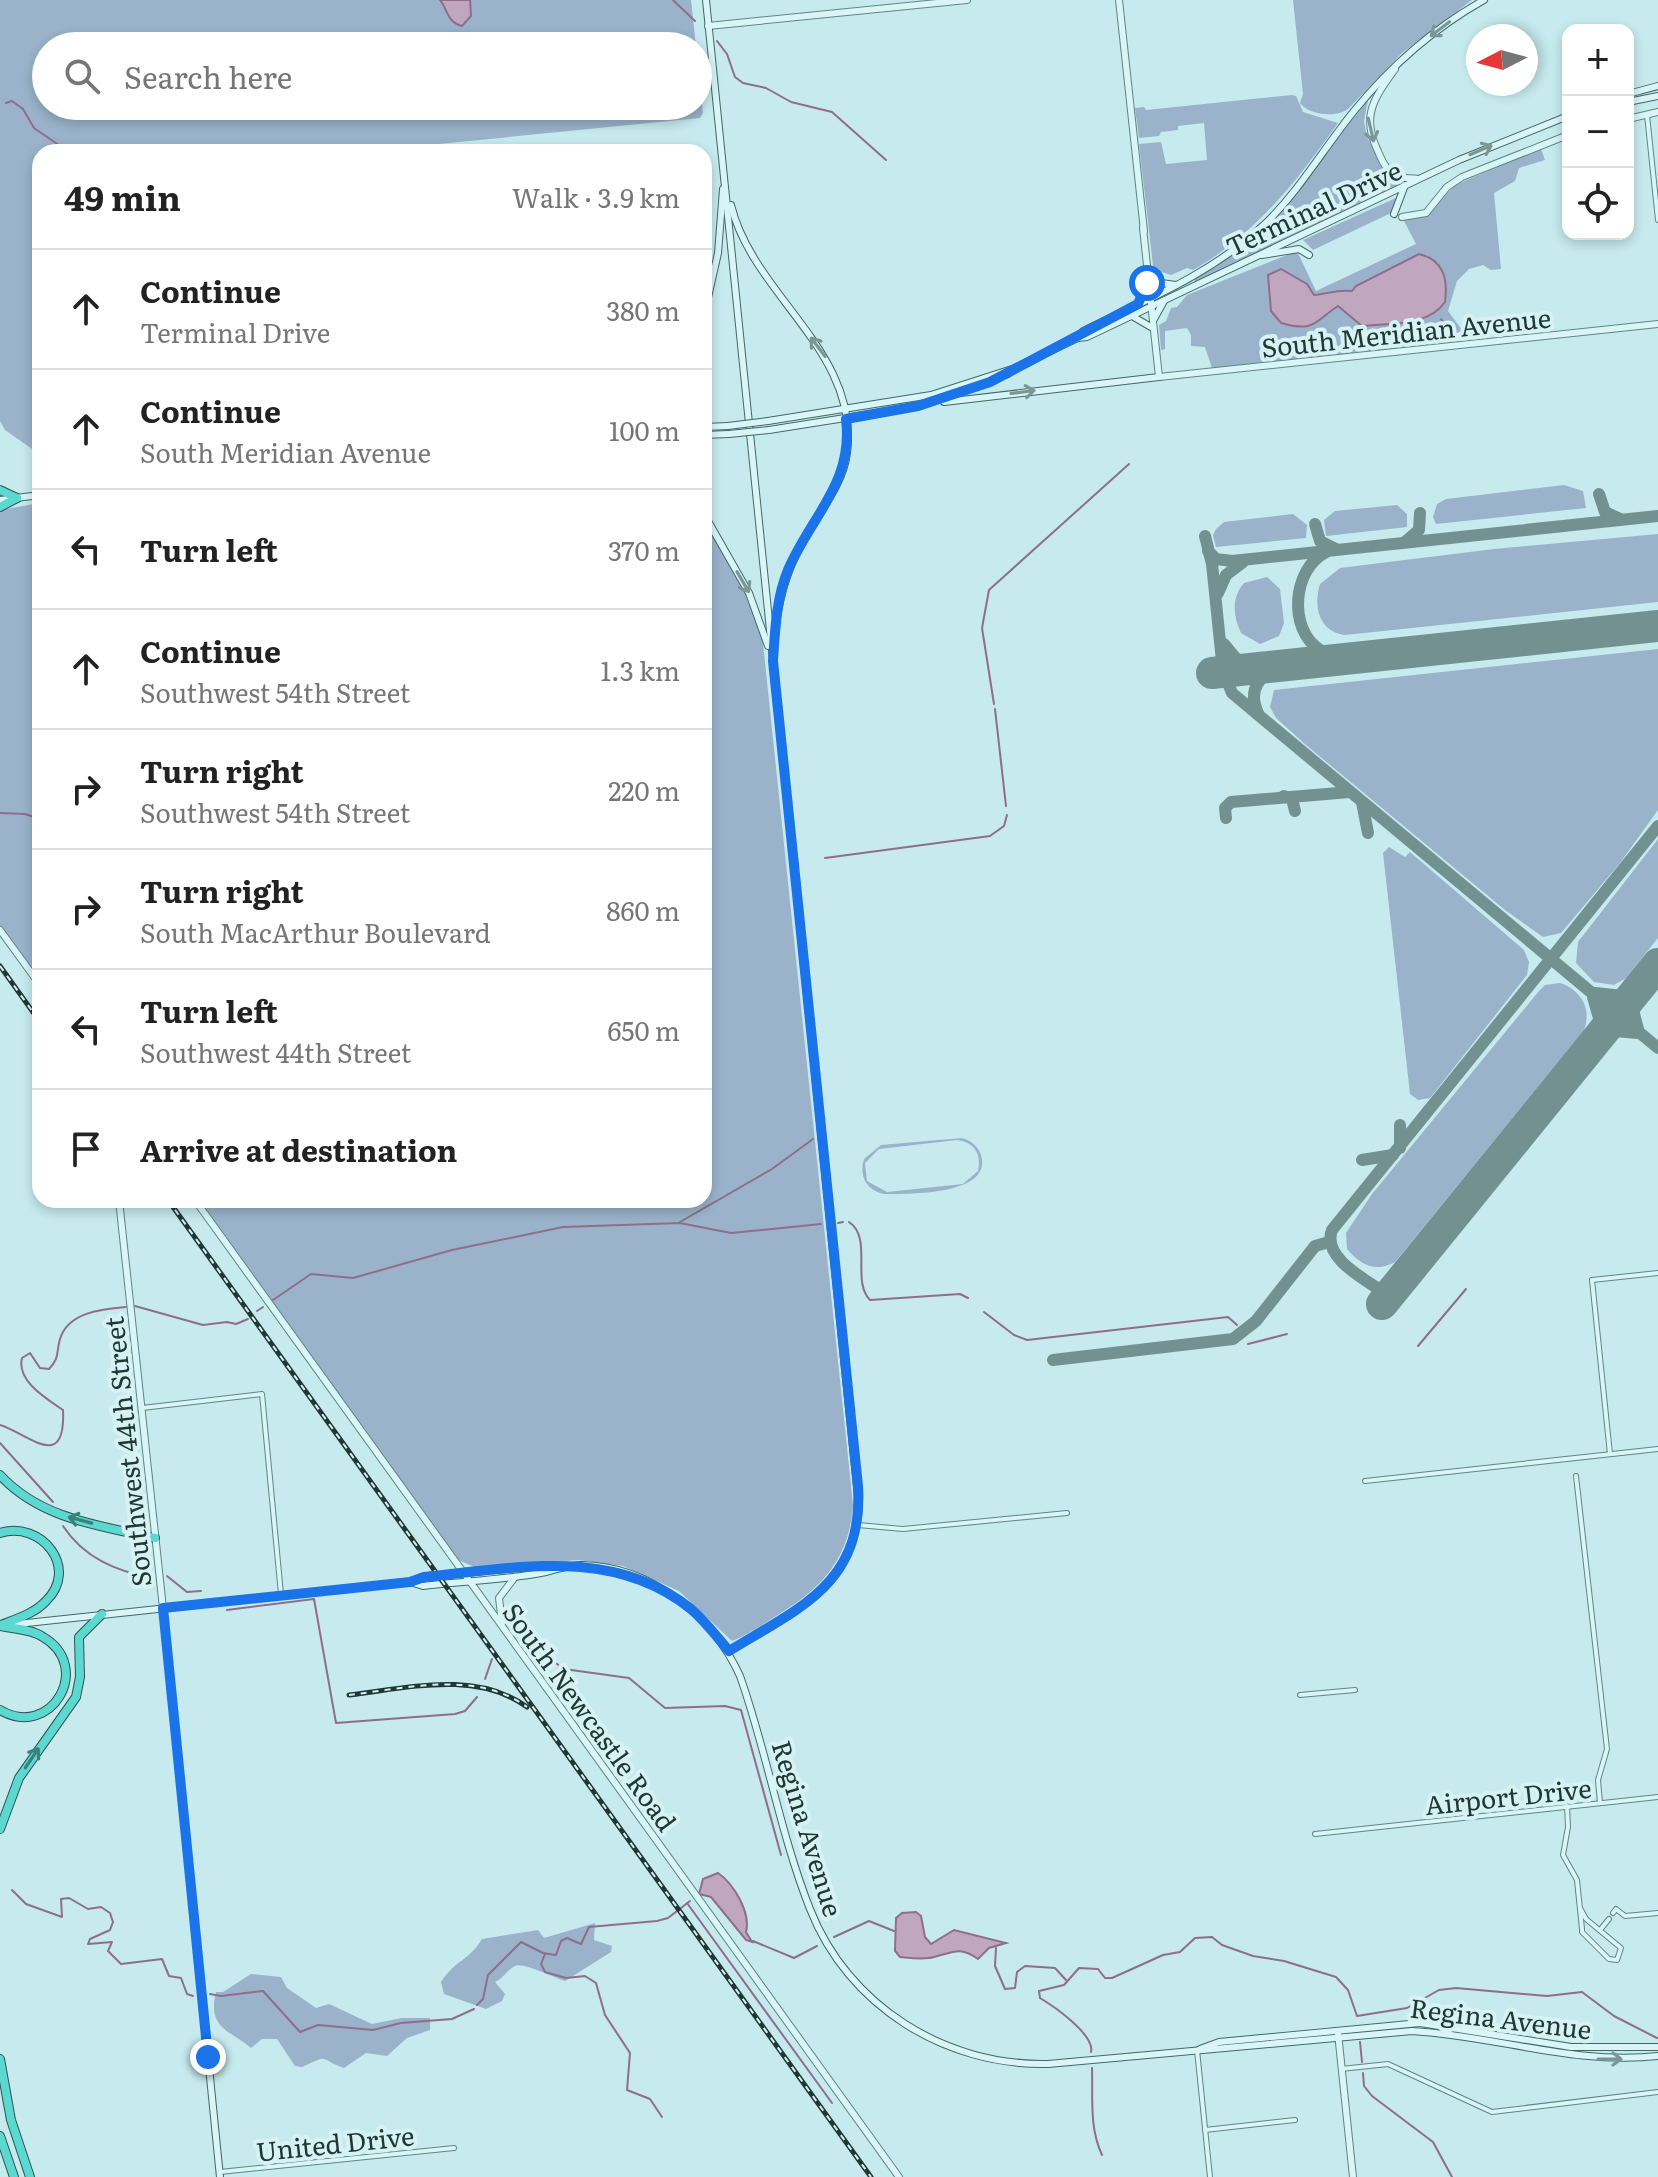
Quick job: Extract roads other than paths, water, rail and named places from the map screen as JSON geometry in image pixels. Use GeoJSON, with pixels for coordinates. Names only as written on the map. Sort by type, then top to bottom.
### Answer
{"type":"FeatureCollection","features":[{"type":"Feature","properties":{"kind":"highway"},"geometry":{"type":"LineString","coordinates":[[0,490],[17,498]]}},
{"type":"Feature","properties":{"kind":"highway"},"geometry":{"type":"LineString","coordinates":[[0,507],[17,498]]}},
{"type":"Feature","properties":{"kind":"highway"},"geometry":{"type":"LineString","coordinates":[[0,1475],[26,1497],[49,1510],[155,1538]]}},
{"type":"Feature","properties":{"kind":"highway"},"geometry":{"type":"LineString","coordinates":[[0,1533],[17,1529],[40,1537],[56,1557],[59,1572],[56,1587],[45,1603],[0,1626]]}},
{"type":"Feature","properties":{"kind":"highway"},"geometry":{"type":"LineString","coordinates":[[0,1829],[19,1778],[76,1697],[80,1677],[79,1637],[102,1614]]}},
{"type":"Feature","properties":{"kind":"highway"},"geometry":{"type":"LineString","coordinates":[[0,1626],[42,1636],[60,1652],[67,1673],[62,1695],[46,1712],[24,1718],[0,1710]]}},
{"type":"Feature","properties":{"kind":"highway"},"geometry":{"type":"LineString","coordinates":[[0,2059],[11,2120],[30,2177]]}},
{"type":"Feature","properties":{"kind":"highway"},"geometry":{"type":"LineString","coordinates":[[0,2136],[14,2177]]}},
{"type":"Feature","properties":{"kind":"main road"},"geometry":{"type":"LineString","coordinates":[[706,0],[709,32]]}},
{"type":"Feature","properties":{"kind":"main road"},"geometry":{"type":"LineString","coordinates":[[708,26],[967,0]]}},
{"type":"Feature","properties":{"kind":"main road"},"geometry":{"type":"LineString","coordinates":[[1119,0],[1151,302]]}},
{"type":"Feature","properties":{"kind":"main road","name":"Terminal Drive"},"geometry":{"type":"LineString","coordinates":[[918,406],[990,382],[1078,338],[1132,316],[1176,285],[1228,255],[1269,220],[1302,183],[1353,113],[1399,63],[1439,29],[1484,0]]}},
{"type":"Feature","properties":{"kind":"main road"},"geometry":{"type":"LineString","coordinates":[[712,62],[856,1471],[858,1525],[848,1555],[824,1590],[813,1600],[729,1651]]}},
{"type":"Feature","properties":{"kind":"main road"},"geometry":{"type":"LineString","coordinates":[[1399,63],[1372,101],[1368,120],[1370,134],[1393,174],[1418,179]]}},
{"type":"Feature","properties":{"kind":"main road"},"geometry":{"type":"LineString","coordinates":[[1634,92],[1658,86]]}},
{"type":"Feature","properties":{"kind":"main road"},"geometry":{"type":"LineString","coordinates":[[1634,101],[1658,96]]}},
{"type":"Feature","properties":{"kind":"main road"},"geometry":{"type":"LineString","coordinates":[[1634,117],[1658,112]]}},
{"type":"Feature","properties":{"kind":"main road","name":"Terminal Drive"},"geometry":{"type":"LineString","coordinates":[[1078,338],[1083,331],[1138,304],[1165,300],[1418,179],[1562,119]]}},
{"type":"Feature","properties":{"kind":"main road"},"geometry":{"type":"LineString","coordinates":[[1402,217],[1426,213],[1447,187],[1462,177],[1562,137]]}},
{"type":"Feature","properties":{"kind":"main road"},"geometry":{"type":"LineString","coordinates":[[712,280],[718,253],[724,170]]}},
{"type":"Feature","properties":{"kind":"main road"},"geometry":{"type":"LineString","coordinates":[[724,170],[744,247],[829,361],[846,419],[848,445],[844,468],[796,553],[782,588],[773,661]]}},
{"type":"Feature","properties":{"kind":"main road"},"geometry":{"type":"LineString","coordinates":[[1394,214],[1405,185]]}},
{"type":"Feature","properties":{"kind":"main road"},"geometry":{"type":"LineString","coordinates":[[1143,228],[1159,377]]}},
{"type":"Feature","properties":{"kind":"main road"},"geometry":{"type":"LineString","coordinates":[[1258,255],[1274,256],[1299,249],[1309,255]]}},
{"type":"Feature","properties":{"kind":"main road"},"geometry":{"type":"LineString","coordinates":[[1149,270],[1161,283],[1176,285]]}},
{"type":"Feature","properties":{"kind":"main road"},"geometry":{"type":"LineString","coordinates":[[1138,304],[1147,283]]}},
{"type":"Feature","properties":{"kind":"main road"},"geometry":{"type":"LineString","coordinates":[[1153,323],[1165,300]]}},
{"type":"Feature","properties":{"kind":"main road"},"geometry":{"type":"LineString","coordinates":[[1132,316],[1153,323]]}},
{"type":"Feature","properties":{"kind":"main road","name":"South Meridian Avenue"},"geometry":{"type":"LineString","coordinates":[[918,406],[1658,324]]}},
{"type":"Feature","properties":{"kind":"main road","name":"Terminal Drive"},"geometry":{"type":"LineString","coordinates":[[843,409],[931,395],[1015,368]]}},
{"type":"Feature","properties":{"kind":"main road"},"geometry":{"type":"LineString","coordinates":[[712,435],[769,430],[918,406]]}},
{"type":"Feature","properties":{"kind":"main road"},"geometry":{"type":"LineString","coordinates":[[712,427],[843,409]]}},
{"type":"Feature","properties":{"kind":"main road"},"geometry":{"type":"LineString","coordinates":[[0,500],[32,496]]}},
{"type":"Feature","properties":{"kind":"main road"},"geometry":{"type":"LineString","coordinates":[[712,528],[749,593],[773,661]]}},
{"type":"Feature","properties":{"kind":"main road"},"geometry":{"type":"LineString","coordinates":[[0,930],[32,974]]}},
{"type":"Feature","properties":{"kind":"main road","name":"Southwest 44th Street"},"geometry":{"type":"LineString","coordinates":[[120,1208],[220,2175]]}},
{"type":"Feature","properties":{"kind":"main road","name":"South Newcastle Road"},"geometry":{"type":"LineString","coordinates":[[201,1208],[899,2177]]}},
{"type":"Feature","properties":{"kind":"main road"},"geometry":{"type":"LineString","coordinates":[[0,1626],[410,1582],[424,1577],[547,1565],[556,1568]]}},
{"type":"Feature","properties":{"kind":"main road","name":"Regina Avenue"},"geometry":{"type":"LineString","coordinates":[[556,1568],[600,1567],[651,1583],[694,1611],[729,1651],[751,1707],[810,1909],[830,1949],[874,2002],[905,2026],[947,2047],[1010,2063],[1059,2063],[1197,2050],[1220,2051],[1437,2024],[1571,2047],[1658,2047]]}},
{"type":"Feature","properties":{"kind":"main road"},"geometry":{"type":"LineString","coordinates":[[410,1582],[423,1586],[556,1568]]}},
{"type":"Feature","properties":{"kind":"main road"},"geometry":{"type":"LineString","coordinates":[[504,1630],[498,1610],[499,1598],[518,1575]]}},
{"type":"Feature","properties":{"kind":"main road","name":"Regina Avenue"},"geometry":{"type":"LineString","coordinates":[[1338,2034],[1438,2033],[1595,2059],[1658,2056]]}},
{"type":"Feature","properties":{"kind":"main road"},"geometry":{"type":"LineString","coordinates":[[1338,2034],[1353,2177]]}},
{"type":"Feature","properties":{"kind":"street"},"geometry":{"type":"LineString","coordinates":[[1647,114],[1658,220]]}},
{"type":"Feature","properties":{"kind":"street"},"geometry":{"type":"LineString","coordinates":[[1611,1454],[1592,1280],[1658,1273]]}},
{"type":"Feature","properties":{"kind":"street"},"geometry":{"type":"LineString","coordinates":[[142,1408],[262,1394],[281,1594]]}},
{"type":"Feature","properties":{"kind":"street"},"geometry":{"type":"LineString","coordinates":[[1365,1481],[1658,1449]]}},
{"type":"Feature","properties":{"kind":"street"},"geometry":{"type":"LineString","coordinates":[[1576,1476],[1607,1749],[1598,1780],[1600,1803]]}},
{"type":"Feature","properties":{"kind":"street"},"geometry":{"type":"LineString","coordinates":[[858,1525],[903,1529],[1067,1513]]}},
{"type":"Feature","properties":{"kind":"street"},"geometry":{"type":"LineString","coordinates":[[1300,1695],[1355,1690]]}},
{"type":"Feature","properties":{"kind":"street","name":"Airport Drive"},"geometry":{"type":"LineString","coordinates":[[1315,1834],[1658,1797]]}},
{"type":"Feature","properties":{"kind":"street"},"geometry":{"type":"LineString","coordinates":[[1567,1806],[1568,1827],[1563,1855],[1577,1880],[1582,1932],[1609,1959],[1617,1960],[1622,1952],[1580,1908]]}},
{"type":"Feature","properties":{"kind":"street"},"geometry":{"type":"LineString","coordinates":[[1615,1911],[1625,1916],[1658,1913]]}},
{"type":"Feature","properties":{"kind":"street"},"geometry":{"type":"LineString","coordinates":[[1600,1930],[1609,1919]]}},
{"type":"Feature","properties":{"kind":"street"},"geometry":{"type":"LineString","coordinates":[[1602,1949],[1609,1949],[1614,1942]]}},
{"type":"Feature","properties":{"kind":"street"},"geometry":{"type":"LineString","coordinates":[[1197,2050],[1210,2177]]}},
{"type":"Feature","properties":{"kind":"street"},"geometry":{"type":"LineString","coordinates":[[1341,2069],[1388,2064],[1492,2112],[1658,2092]]}},
{"type":"Feature","properties":{"kind":"street"},"geometry":{"type":"LineString","coordinates":[[1205,2130],[1295,2120]]}},
{"type":"Feature","properties":{"kind":"street","name":"United Drive"},"geometry":{"type":"LineString","coordinates":[[220,2175],[454,2148]]}},
{"type":"Feature","properties":{"kind":"waterway"},"geometry":{"type":"LineString","coordinates":[[673,0],[695,21]]}},
{"type":"Feature","properties":{"kind":"waterway"},"geometry":{"type":"LineString","coordinates":[[717,41],[727,54],[735,77],[743,83],[766,88],[791,102],[832,112],[886,160]]}},
{"type":"Feature","properties":{"kind":"waterway"},"geometry":{"type":"LineString","coordinates":[[6,103],[12,101],[23,109],[34,128],[57,144]]}},
{"type":"Feature","properties":{"kind":"waterway"},"geometry":{"type":"LineString","coordinates":[[1441,319],[1448,329]]}},
{"type":"Feature","properties":{"kind":"waterway"},"geometry":{"type":"LineString","coordinates":[[994,704],[982,628],[989,590],[1129,464]]}},
{"type":"Feature","properties":{"kind":"waterway"},"geometry":{"type":"LineString","coordinates":[[995,709],[1006,806]]}},
{"type":"Feature","properties":{"kind":"waterway"},"geometry":{"type":"LineString","coordinates":[[0,813],[32,816]]}},
{"type":"Feature","properties":{"kind":"waterway"},"geometry":{"type":"LineString","coordinates":[[825,858],[990,836],[1004,826],[1007,815]]}},
{"type":"Feature","properties":{"kind":"waterway"},"geometry":{"type":"LineString","coordinates":[[712,1204],[772,1169],[813,1139]]}},
{"type":"Feature","properties":{"kind":"waterway"},"geometry":{"type":"LineString","coordinates":[[680,1222],[704,1208]]}},
{"type":"Feature","properties":{"kind":"waterway"},"geometry":{"type":"LineString","coordinates":[[838,1223],[843,1222]]}},
{"type":"Feature","properties":{"kind":"waterway"},"geometry":{"type":"LineString","coordinates":[[849,1222],[860,1238],[862,1282],[870,1300],[960,1294],[968,1298]]}},
{"type":"Feature","properties":{"kind":"waterway"},"geometry":{"type":"LineString","coordinates":[[273,1300],[311,1274],[353,1278],[452,1250],[563,1227],[680,1223],[731,1233],[821,1224]]}},
{"type":"Feature","properties":{"kind":"waterway"},"geometry":{"type":"LineString","coordinates":[[1418,1346],[1466,1289]]}},
{"type":"Feature","properties":{"kind":"waterway"},"geometry":{"type":"LineString","coordinates":[[135,1306],[203,1325],[236,1324],[248,1319]]}},
{"type":"Feature","properties":{"kind":"waterway"},"geometry":{"type":"LineString","coordinates":[[0,1425],[43,1444],[52,1445],[58,1440],[63,1410],[28,1382],[21,1366],[22,1358],[30,1353],[40,1368],[49,1369],[56,1358],[64,1330],[70,1323],[87,1314],[126,1307]]}},
{"type":"Feature","properties":{"kind":"waterway"},"geometry":{"type":"LineString","coordinates":[[257,1311],[263,1307]]}},
{"type":"Feature","properties":{"kind":"waterway"},"geometry":{"type":"LineString","coordinates":[[984,1312],[1014,1335],[1027,1340],[1228,1317],[1237,1325]]}},
{"type":"Feature","properties":{"kind":"waterway"},"geometry":{"type":"LineString","coordinates":[[1248,1344],[1287,1334]]}},
{"type":"Feature","properties":{"kind":"waterway"},"geometry":{"type":"LineString","coordinates":[[0,1443],[53,1502]]}},
{"type":"Feature","properties":{"kind":"waterway"},"geometry":{"type":"LineString","coordinates":[[63,1526],[91,1555],[126,1571],[152,1578]]}},
{"type":"Feature","properties":{"kind":"waterway"},"geometry":{"type":"LineString","coordinates":[[167,1576],[187,1592],[201,1591]]}},
{"type":"Feature","properties":{"kind":"waterway"},"geometry":{"type":"LineString","coordinates":[[227,1610],[314,1599],[336,1723],[455,1714],[465,1711],[477,1697]]}},
{"type":"Feature","properties":{"kind":"waterway"},"geometry":{"type":"LineString","coordinates":[[525,1641],[564,1669],[629,1678],[665,1708],[725,1706],[741,1710],[781,1855]]}},
{"type":"Feature","properties":{"kind":"waterway"},"geometry":{"type":"LineString","coordinates":[[485,1679],[492,1659]]}},
{"type":"Feature","properties":{"kind":"waterway"},"geometry":{"type":"LineString","coordinates":[[12,1890],[26,1904],[62,1917],[61,1899],[69,1898],[88,1909],[101,1907],[110,1913],[113,1922],[110,1930],[90,1939],[88,1944],[112,1942],[108,1951],[121,1964],[162,1959],[169,1976],[181,1978],[187,1994],[193,1996]]}},
{"type":"Feature","properties":{"kind":"waterway"},"geometry":{"type":"LineString","coordinates":[[477,2005],[483,1999],[488,1975],[521,1942],[543,1953],[556,1955],[561,1941],[567,1938],[581,1944],[589,1927],[657,1921],[668,1918],[690,1901]]}},
{"type":"Feature","properties":{"kind":"waterway"},"geometry":{"type":"LineString","coordinates":[[687,1903],[832,2103]]}},
{"type":"Feature","properties":{"kind":"waterway"},"geometry":{"type":"LineString","coordinates":[[834,1937],[869,1921],[894,1931]]}},
{"type":"Feature","properties":{"kind":"waterway"},"geometry":{"type":"LineString","coordinates":[[1091,2052],[1091,2045],[1081,2030],[1040,1998],[1039,1991],[1064,1985],[1079,1968],[1098,1969],[1105,1978],[1112,1978],[1163,1955],[1180,1952],[1195,1938],[1212,1937],[1222,1945],[1253,1956],[1284,1961],[1336,1977],[1348,1990],[1357,2016],[1407,2008],[1439,1990],[1456,1988],[1547,1996],[1582,1992],[1614,2016],[1657,2038]]}},
{"type":"Feature","properties":{"kind":"waterway"},"geometry":{"type":"LineString","coordinates":[[753,1941],[794,1958],[817,1946]]}},
{"type":"Feature","properties":{"kind":"waterway"},"geometry":{"type":"LineString","coordinates":[[996,1948],[995,1966],[1005,1989],[1015,1988],[1017,1972],[1025,1966],[1055,1968],[1066,1980]]}},
{"type":"Feature","properties":{"kind":"waterway"},"geometry":{"type":"LineString","coordinates":[[545,1954],[541,1964],[545,1972],[566,1978],[585,1976],[596,1983],[605,2015],[630,2053],[627,2090],[650,2099],[662,2117]]}},
{"type":"Feature","properties":{"kind":"waterway"},"geometry":{"type":"LineString","coordinates":[[210,1994],[221,1996],[263,1991],[300,2032],[318,2025],[373,2030],[401,2023],[452,2019],[474,2009]]}},
{"type":"Feature","properties":{"kind":"waterway"},"geometry":{"type":"LineString","coordinates":[[1360,2042],[1362,2062]]}},
{"type":"Feature","properties":{"kind":"waterway"},"geometry":{"type":"LineString","coordinates":[[1092,2068],[1093,2123],[1102,2155]]}},
{"type":"Feature","properties":{"kind":"waterway"},"geometry":{"type":"LineString","coordinates":[[1363,2073],[1364,2086],[1372,2096],[1433,2142],[1452,2177]]}},
{"type":"Feature","properties":{"kind":"railway"},"geometry":{"type":"LineString","coordinates":[[0,966],[32,1011]]}},
{"type":"Feature","properties":{"kind":"railway"},"geometry":{"type":"LineString","coordinates":[[174,1208],[871,2177]]}},
{"type":"Feature","properties":{"kind":"railway"},"geometry":{"type":"LineString","coordinates":[[349,1695],[418,1686],[464,1685],[507,1696],[527,1707]]}}]}
